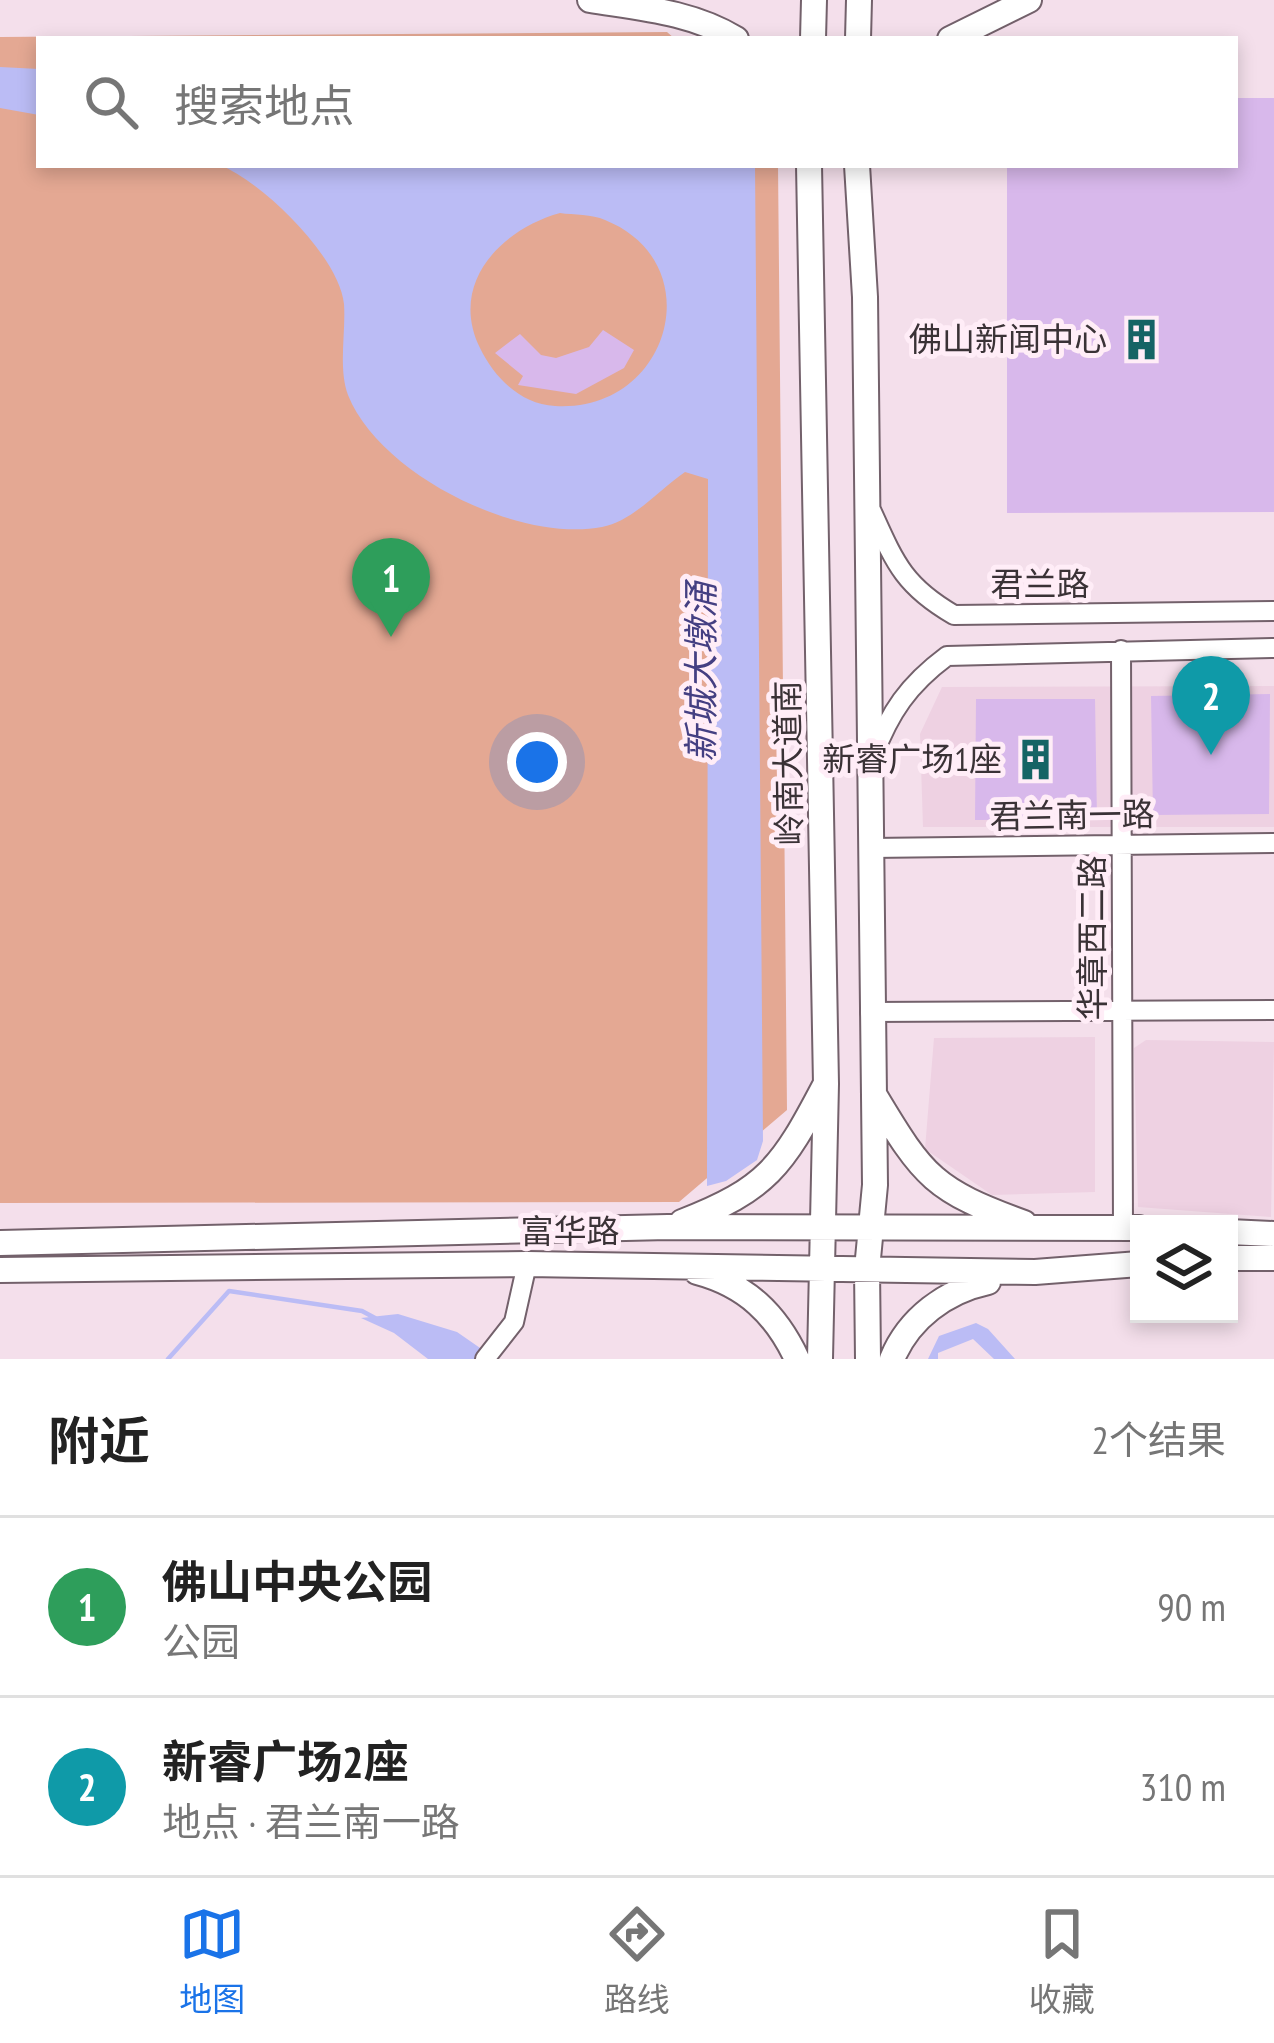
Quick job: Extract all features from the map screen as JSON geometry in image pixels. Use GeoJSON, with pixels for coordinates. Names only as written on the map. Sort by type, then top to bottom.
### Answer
{"type":"FeatureCollection","features":[{"type":"Feature","properties":{"kind":"main road"},"geometry":{"type":"LineString","coordinates":[[590,0],[675,14],[714,25],[731,36]]}},
{"type":"Feature","properties":{"kind":"main road"},"geometry":{"type":"LineString","coordinates":[[813,36],[814,0]]}},
{"type":"Feature","properties":{"kind":"main road"},"geometry":{"type":"LineString","coordinates":[[858,36],[859,0]]}},
{"type":"Feature","properties":{"kind":"main road"},"geometry":{"type":"LineString","coordinates":[[956,36],[1029,0]]}},
{"type":"Feature","properties":{"kind":"main road","name":"岭南大道南"},"geometry":{"type":"LineString","coordinates":[[808,172],[826,1084],[820,1359]]}},
{"type":"Feature","properties":{"kind":"main road"},"geometry":{"type":"LineString","coordinates":[[860,172],[866,297],[871,761],[868,1359]]}},
{"type":"Feature","properties":{"kind":"main road"},"geometry":{"type":"LineString","coordinates":[[668,1228],[742,1199],[789,1155],[826,1084]]}},
{"type":"Feature","properties":{"kind":"main road"},"geometry":{"type":"LineString","coordinates":[[872,1089],[931,1179],[956,1198],[1038,1228]]}},
{"type":"Feature","properties":{"kind":"main road","name":"富华路"},"geometry":{"type":"LineString","coordinates":[[0,1243],[668,1228],[871,1232],[1130,1227]]}},
{"type":"Feature","properties":{"kind":"main road"},"geometry":{"type":"LineString","coordinates":[[1238,1232],[1274,1234]]}},
{"type":"Feature","properties":{"kind":"main road"},"geometry":{"type":"LineString","coordinates":[[1238,1258],[1274,1258]]}},
{"type":"Feature","properties":{"kind":"main road"},"geometry":{"type":"LineString","coordinates":[[665,1264],[723,1279],[758,1301],[784,1332],[797,1359]]}},
{"type":"Feature","properties":{"kind":"main road","name":"富华路"},"geometry":{"type":"LineString","coordinates":[[0,1270],[665,1264],[1036,1272],[1130,1265]]}},
{"type":"Feature","properties":{"kind":"main road"},"geometry":{"type":"LineString","coordinates":[[892,1359],[924,1312],[961,1288],[1036,1272]]}},
{"type":"Feature","properties":{"kind":"street","name":"君兰路"},"geometry":{"type":"LineString","coordinates":[[867,501],[896,566],[917,593],[954,615],[1274,611]]}},
{"type":"Feature","properties":{"kind":"street","name":"君兰路"},"geometry":{"type":"LineString","coordinates":[[871,761],[891,710],[914,680],[946,656],[1274,648]]}},
{"type":"Feature","properties":{"kind":"street","name":"华章西二路"},"geometry":{"type":"LineString","coordinates":[[1120,650],[1122,1011],[1130,1215]]}},
{"type":"Feature","properties":{"kind":"street","name":"君兰南一路"},"geometry":{"type":"LineString","coordinates":[[871,848],[1274,842]]}},
{"type":"Feature","properties":{"kind":"street"},"geometry":{"type":"LineString","coordinates":[[870,1012],[1274,1010]]}},
{"type":"Feature","properties":{"kind":"street"},"geometry":{"type":"LineString","coordinates":[[484,1359],[514,1322],[527,1264]]}},
{"type":"Feature","properties":{"kind":"shaded area"},"geometry":{"type":"Polygon","coordinates":[[[667,32],[672,36],[133,36],[667,32]]]}},
{"type":"Feature","properties":{"kind":"shaded area"},"geometry":{"type":"Polygon","coordinates":[[[0,37],[36,37],[36,168],[778,168],[787,1110],[679,1202],[0,1203],[0,37]]]}},
{"type":"Feature","properties":{"kind":"shaded area"},"geometry":{"type":"Polygon","coordinates":[[[1274,686],[1274,827],[923,827],[920,734],[942,687],[1274,686]]]}},
{"type":"Feature","properties":{"kind":"shaded area"},"geometry":{"type":"Polygon","coordinates":[[[1095,1037],[1095,1192],[992,1195],[925,1149],[934,1038],[1095,1037]]]}},
{"type":"Feature","properties":{"kind":"shaded area"},"geometry":{"type":"Polygon","coordinates":[[[1146,1040],[1274,1042],[1271,1217],[1138,1207],[1134,1048],[1146,1040]]]}},
{"type":"Feature","properties":{"kind":"water"},"geometry":{"type":"Polygon","coordinates":[[[0,67],[36,69],[36,114],[0,108],[0,67]]]}},
{"type":"Feature","properties":{"kind":"water"},"geometry":{"type":"Polygon","coordinates":[[[226,168],[755,168],[763,1141],[757,1160],[726,1181],[707,1186],[708,479],[685,472],[613,524],[569,529],[494,513],[421,476],[390,452],[348,395],[344,304],[328,264],[296,223],[256,187],[226,168]],[[560,213],[519,232],[486,262],[476,281],[472,324],[480,348],[510,387],[542,404],[595,402],[626,386],[650,362],[663,332],[667,300],[658,268],[638,241],[605,220],[560,213]]]}},
{"type":"Feature","properties":{"kind":"water"},"geometry":{"type":"Polygon","coordinates":[[[398,1314],[457,1332],[496,1359],[428,1359],[394,1333],[361,1318],[398,1314]]]}},
{"type":"Feature","properties":{"kind":"water"},"geometry":{"type":"Polygon","coordinates":[[[976,1323],[988,1329],[1015,1359],[994,1359],[973,1339],[938,1353],[938,1359],[928,1359],[939,1336],[976,1323]]]}},
{"type":"Feature","properties":{"kind":"building","name":"佛山新闻中心"},"geometry":{"type":"Polygon","coordinates":[[[1238,98],[1274,98],[1274,512],[1007,513],[1007,168],[1238,168],[1238,98]]]}},
{"type":"Feature","properties":{"kind":"building"},"geometry":{"type":"Polygon","coordinates":[[[603,330],[634,350],[624,368],[576,394],[518,385],[523,376],[495,353],[520,334],[541,355],[556,358],[589,347],[603,330]]]}},
{"type":"Feature","properties":{"kind":"building"},"geometry":{"type":"Polygon","coordinates":[[[1270,694],[1269,814],[1153,815],[1151,696],[1270,694]]]}},
{"type":"Feature","properties":{"kind":"building","name":"新睿广场1座"},"geometry":{"type":"Polygon","coordinates":[[[976,699],[1095,699],[1097,819],[975,820],[976,699]]]}},
{"type":"Feature","properties":{"kind":"waterway"},"geometry":{"type":"LineString","coordinates":[[168,1359],[229,1291],[362,1311],[375,1318]]}},
{"type":"Feature","properties":{"kind":"place","name":"佛山新闻中心"},"geometry":{"type":"Point","coordinates":[1141,339]}},
{"type":"Feature","properties":{"kind":"place","name":"佛山中央公园"},"geometry":{"type":"Point","coordinates":[391,637]}},
{"type":"Feature","properties":{"kind":"place","name":"新睿广场2座"},"geometry":{"type":"Point","coordinates":[1211,755]}},
{"type":"Feature","properties":{"kind":"place","name":"新睿广场1座"},"geometry":{"type":"Point","coordinates":[1036,759]}},
{"type":"Feature","properties":{"kind":"water label","name":"新城大墩涌"},"geometry":{"type":"Point","coordinates":[701,672]}}]}
